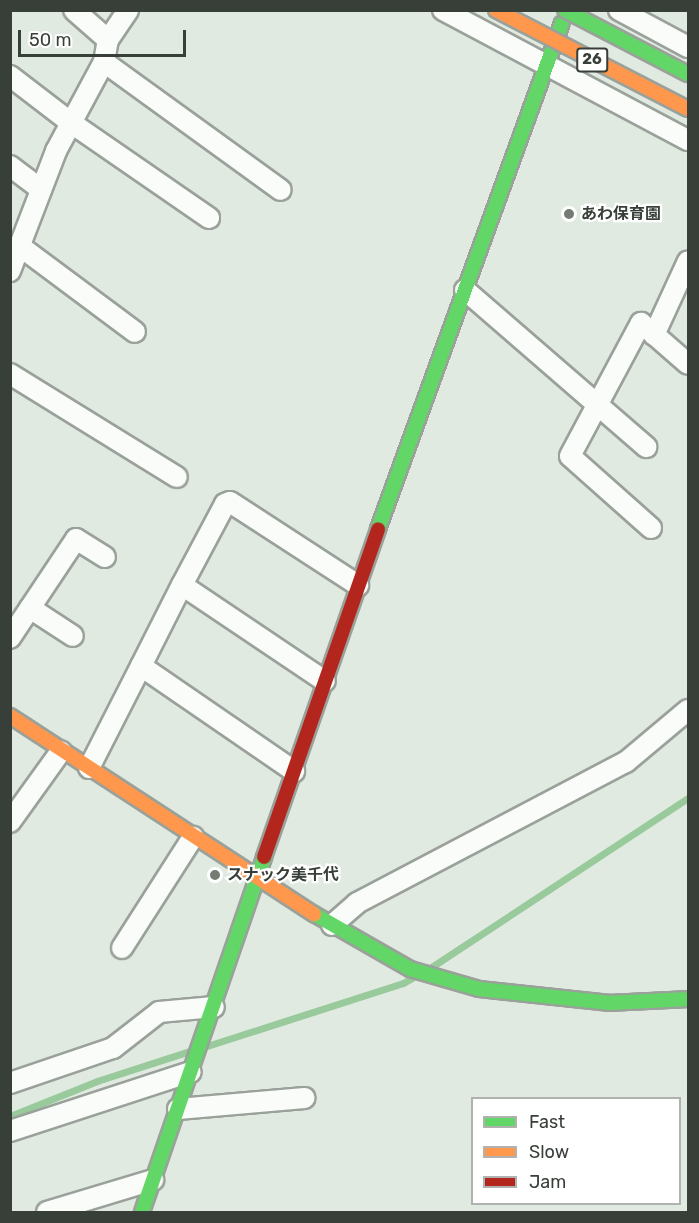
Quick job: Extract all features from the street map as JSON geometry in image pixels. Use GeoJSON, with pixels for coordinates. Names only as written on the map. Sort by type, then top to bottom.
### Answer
{"type":"FeatureCollection","features":[{"type":"Feature","properties":{"kind":"main road","name":"26"},"geometry":{"type":"LineString","coordinates":[[496,10],[688,109]]}},
{"type":"Feature","properties":{"kind":"main road"},"geometry":{"type":"LineString","coordinates":[[142,1212],[259,879],[358,585],[566,10]]}},
{"type":"Feature","properties":{"kind":"main road","name":"26"},"geometry":{"type":"LineString","coordinates":[[566,10],[688,74]]}},
{"type":"Feature","properties":{"kind":"main road"},"geometry":{"type":"LineString","coordinates":[[10,716],[259,879],[332,925],[410,969],[479,989],[610,1003],[688,999]]}},
{"type":"Feature","properties":{"kind":"street"},"geometry":{"type":"LineString","coordinates":[[74,10],[108,40]]}},
{"type":"Feature","properties":{"kind":"street"},"geometry":{"type":"LineString","coordinates":[[10,271],[21,247],[40,189],[70,122],[104,62],[108,40],[128,10]]}},
{"type":"Feature","properties":{"kind":"street"},"geometry":{"type":"LineString","coordinates":[[443,10],[688,140]]}},
{"type":"Feature","properties":{"kind":"street"},"geometry":{"type":"LineString","coordinates":[[619,10],[688,47]]}},
{"type":"Feature","properties":{"kind":"street"},"geometry":{"type":"LineString","coordinates":[[104,62],[281,190]]}},
{"type":"Feature","properties":{"kind":"street"},"geometry":{"type":"LineString","coordinates":[[10,76],[70,122],[209,218]]}},
{"type":"Feature","properties":{"kind":"street"},"geometry":{"type":"LineString","coordinates":[[10,166],[40,189]]}},
{"type":"Feature","properties":{"kind":"street"},"geometry":{"type":"LineString","coordinates":[[21,247],[135,332]]}},
{"type":"Feature","properties":{"kind":"street"},"geometry":{"type":"LineString","coordinates":[[654,335],[688,261]]}},
{"type":"Feature","properties":{"kind":"street"},"geometry":{"type":"LineString","coordinates":[[465,290],[646,447]]}},
{"type":"Feature","properties":{"kind":"street"},"geometry":{"type":"LineString","coordinates":[[651,528],[570,456],[641,324],[688,364]]}},
{"type":"Feature","properties":{"kind":"street"},"geometry":{"type":"LineString","coordinates":[[10,374],[177,477]]}},
{"type":"Feature","properties":{"kind":"street"},"geometry":{"type":"LineString","coordinates":[[89,768],[225,504],[230,502],[358,585]]}},
{"type":"Feature","properties":{"kind":"street"},"geometry":{"type":"LineString","coordinates":[[10,638],[76,539],[105,558]]}},
{"type":"Feature","properties":{"kind":"street"},"geometry":{"type":"LineString","coordinates":[[182,585],[325,681]]}},
{"type":"Feature","properties":{"kind":"street"},"geometry":{"type":"LineString","coordinates":[[30,608],[73,636]]}},
{"type":"Feature","properties":{"kind":"street"},"geometry":{"type":"LineString","coordinates":[[141,666],[294,771]]}},
{"type":"Feature","properties":{"kind":"street"},"geometry":{"type":"LineString","coordinates":[[332,925],[357,903],[626,762],[688,710]]}},
{"type":"Feature","properties":{"kind":"street"},"geometry":{"type":"LineString","coordinates":[[10,822],[61,751]]}},
{"type":"Feature","properties":{"kind":"street"},"geometry":{"type":"LineString","coordinates":[[122,948],[193,837]]}},
{"type":"Feature","properties":{"kind":"street"},"geometry":{"type":"LineString","coordinates":[[10,1083],[113,1048],[159,1012],[214,1007]]}},
{"type":"Feature","properties":{"kind":"street"},"geometry":{"type":"LineString","coordinates":[[10,1131],[193,1066]]}},
{"type":"Feature","properties":{"kind":"street"},"geometry":{"type":"LineString","coordinates":[[178,1109],[305,1098]]}},
{"type":"Feature","properties":{"kind":"street"},"geometry":{"type":"LineString","coordinates":[[47,1212],[153,1180]]}},
{"type":"Feature","properties":{"kind":"waterway"},"geometry":{"type":"LineString","coordinates":[[430,968],[688,798]]}},
{"type":"Feature","properties":{"kind":"waterway"},"geometry":{"type":"LineString","coordinates":[[207,1046],[403,983],[412,978]]}},
{"type":"Feature","properties":{"kind":"waterway"},"geometry":{"type":"LineString","coordinates":[[10,1116],[97,1081],[190,1051]]}},
{"type":"Feature","properties":{"kind":"traffic: fast"},"geometry":{"type":"LineString","coordinates":[[565,10],[688,74]]}},
{"type":"Feature","properties":{"kind":"traffic: fast"},"geometry":{"type":"LineString","coordinates":[[378,529],[562,23]]}},
{"type":"Feature","properties":{"kind":"traffic: fast"},"geometry":{"type":"LineString","coordinates":[[142,1212],[264,857]]}},
{"type":"Feature","properties":{"kind":"traffic: fast"},"geometry":{"type":"LineString","coordinates":[[314,914],[410,969],[479,989],[610,1003],[688,999]]}},
{"type":"Feature","properties":{"kind":"traffic: slow"},"geometry":{"type":"LineString","coordinates":[[496,10],[688,109]]}},
{"type":"Feature","properties":{"kind":"traffic: slow"},"geometry":{"type":"LineString","coordinates":[[10,716],[314,914]]}},
{"type":"Feature","properties":{"kind":"traffic: jam"},"geometry":{"type":"LineString","coordinates":[[264,857],[378,529]]}},
{"type":"Feature","properties":{"kind":"place","name":"あわ保育園"},"geometry":{"type":"Point","coordinates":[569,214]}},
{"type":"Feature","properties":{"kind":"place","name":"スナック美千代"},"geometry":{"type":"Point","coordinates":[215,875]}}]}
